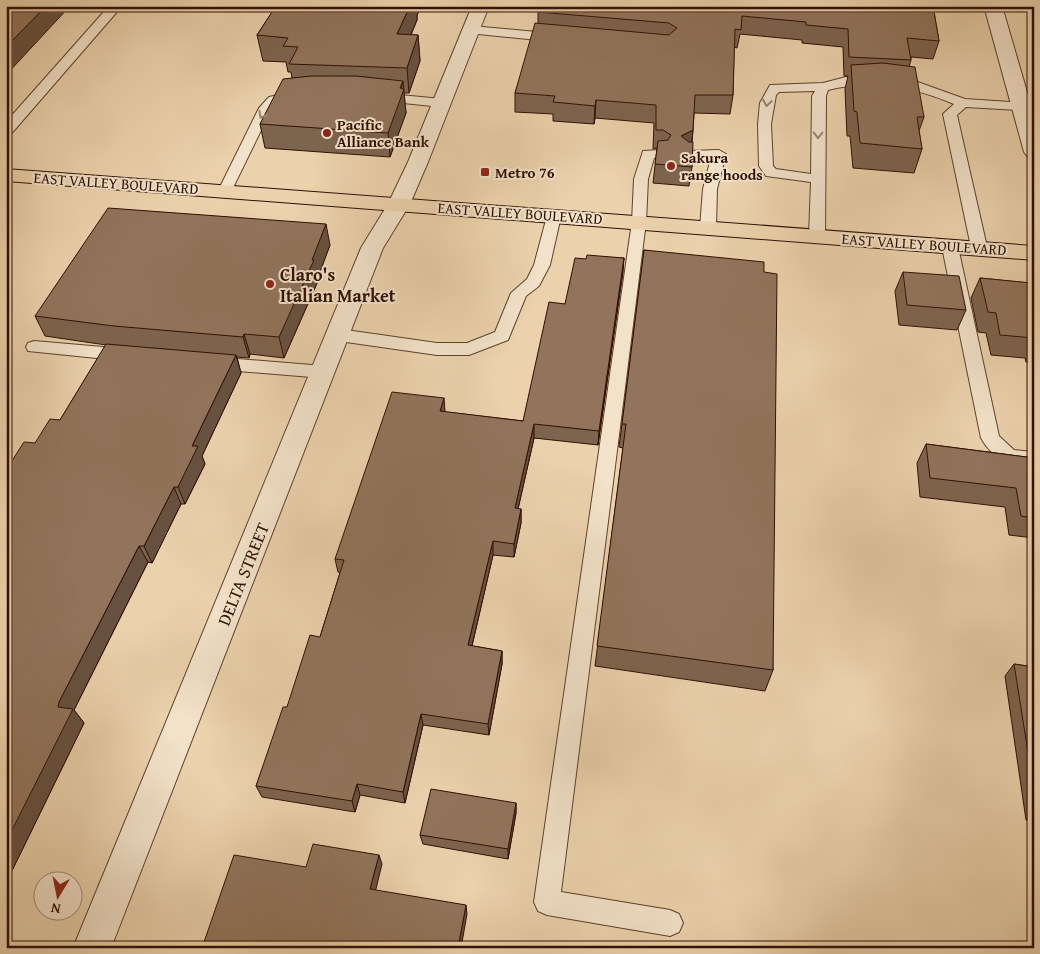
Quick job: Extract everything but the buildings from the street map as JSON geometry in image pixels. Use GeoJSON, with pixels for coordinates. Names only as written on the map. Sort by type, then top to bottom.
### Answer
{"type":"FeatureCollection","features":[{"type":"Feature","properties":{"kind":"main road","name":"EAST VALLEY BOULEVARD"},"geometry":{"type":"LineString","coordinates":[[6,174],[950,247],[979,247],[1034,253]]}},
{"type":"Feature","properties":{"kind":"street","name":"DELTA STREET"},"geometry":{"type":"LineString","coordinates":[[92,948],[372,248],[399,204],[481,6]]}},
{"type":"Feature","properties":{"kind":"street"},"geometry":{"type":"LineString","coordinates":[[993,6],[1034,152]]}},
{"type":"Feature","properties":{"kind":"lane"},"geometry":{"type":"LineString","coordinates":[[6,131],[116,6]]}},
{"type":"Feature","properties":{"kind":"lane"},"geometry":{"type":"LineString","coordinates":[[472,30],[573,39]]}},
{"type":"Feature","properties":{"kind":"lane"},"geometry":{"type":"LineString","coordinates":[[818,179],[770,174],[766,166],[766,104],[769,93],[775,88],[823,87],[846,81],[912,84],[938,92],[963,104],[1020,106]]}},
{"type":"Feature","properties":{"kind":"lane"},"geometry":{"type":"LineString","coordinates":[[817,236],[818,96],[823,87]]}},
{"type":"Feature","properties":{"kind":"lane"},"geometry":{"type":"LineString","coordinates":[[225,191],[264,111],[274,100],[306,95]]}},
{"type":"Feature","properties":{"kind":"lane"},"geometry":{"type":"LineString","coordinates":[[366,97],[442,103]]}},
{"type":"Feature","properties":{"kind":"lane"},"geometry":{"type":"LineString","coordinates":[[963,104],[950,114],[979,247]]}},
{"type":"Feature","properties":{"kind":"lane"},"geometry":{"type":"LineString","coordinates":[[660,154],[648,154],[641,179],[639,222],[547,902],[670,923]]}},
{"type":"Feature","properties":{"kind":"lane"},"geometry":{"type":"LineString","coordinates":[[688,155],[719,154],[710,189],[708,227]]}},
{"type":"Feature","properties":{"kind":"lane"},"geometry":{"type":"LineString","coordinates":[[338,336],[445,349],[469,349],[502,336],[519,293],[533,282],[542,265],[554,216]]}},
{"type":"Feature","properties":{"kind":"lane"},"geometry":{"type":"LineString","coordinates":[[950,247],[990,438],[998,451],[1010,457],[1034,459]]}},
{"type":"Feature","properties":{"kind":"lane"},"geometry":{"type":"LineString","coordinates":[[34,346],[143,356]]}},
{"type":"Feature","properties":{"kind":"lane"},"geometry":{"type":"LineString","coordinates":[[192,361],[324,372]]}},
{"type":"Feature","properties":{"kind":"place","name":"Pacific Alliance Bank"},"geometry":{"type":"Point","coordinates":[327,133]}},
{"type":"Feature","properties":{"kind":"place","name":"Sakura range hoods"},"geometry":{"type":"Point","coordinates":[671,166]}},
{"type":"Feature","properties":{"kind":"place","name":"Metro 76"},"geometry":{"type":"Point","coordinates":[485,172]}},
{"type":"Feature","properties":{"kind":"place","name":"Claro's Italian Market"},"geometry":{"type":"Point","coordinates":[270,284]}}]}
